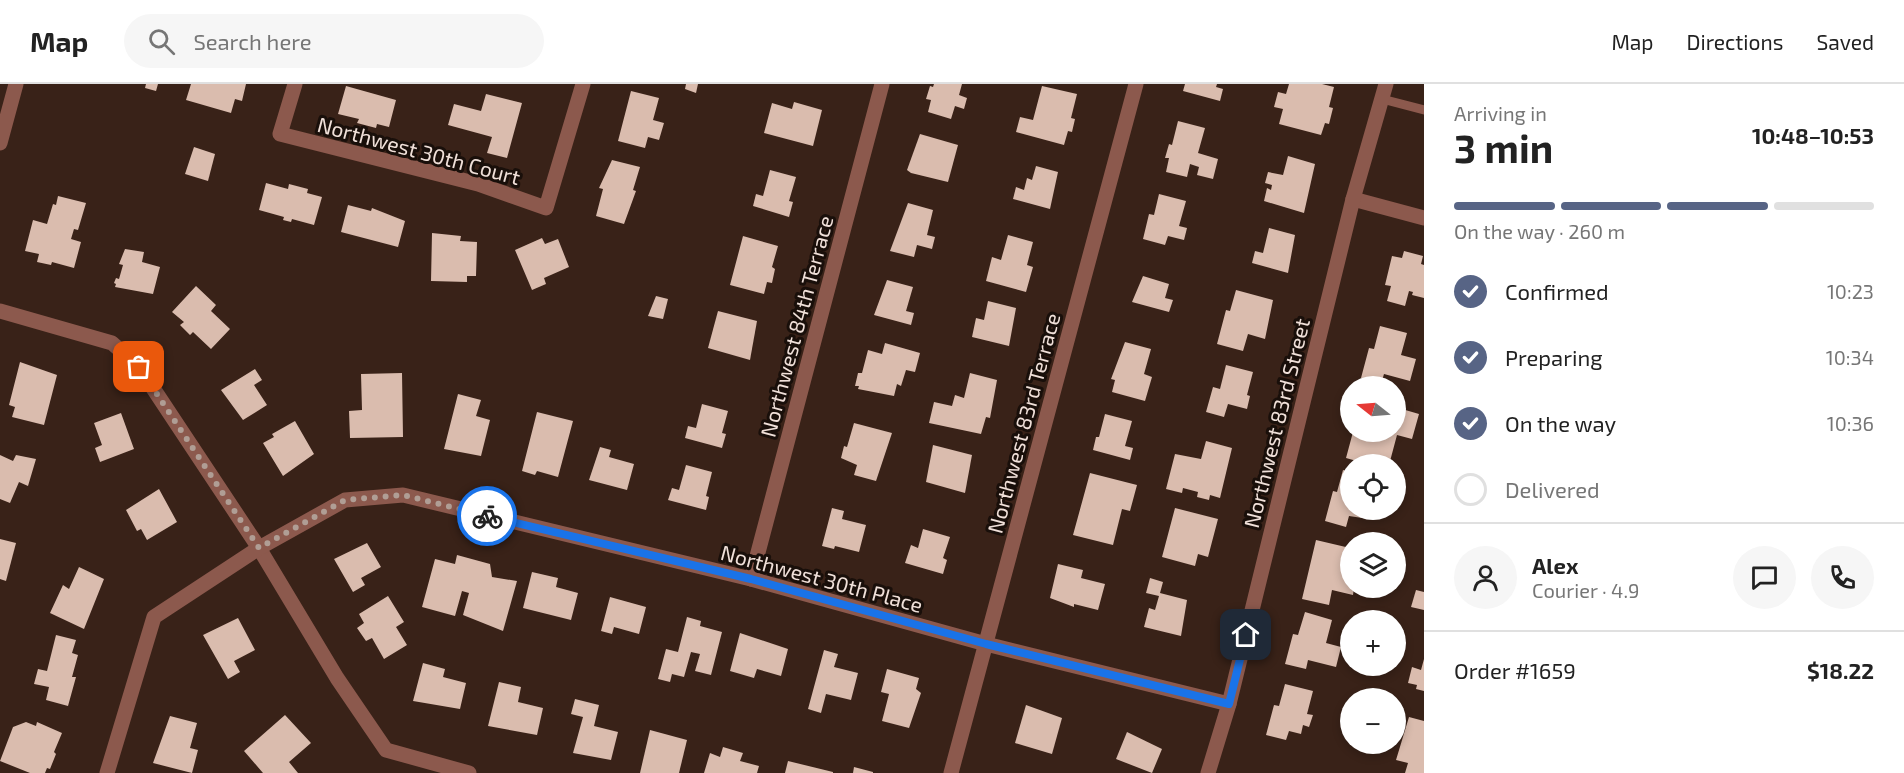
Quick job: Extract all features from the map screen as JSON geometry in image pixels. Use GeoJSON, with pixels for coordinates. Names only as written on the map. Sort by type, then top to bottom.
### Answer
{"type":"FeatureCollection","features":[{"type":"Feature","properties":{"kind":"street"},"geometry":{"type":"LineString","coordinates":[[0,143],[16,84]]}},
{"type":"Feature","properties":{"kind":"street","name":"Northwest 30th Court"},"geometry":{"type":"LineString","coordinates":[[295,84],[280,134],[478,184],[546,208],[583,84]]}},
{"type":"Feature","properties":{"kind":"street","name":"Northwest 84th Terrace"},"geometry":{"type":"LineString","coordinates":[[751,579],[882,84]]}},
{"type":"Feature","properties":{"kind":"street","name":"Northwest 83rd Terrace"},"geometry":{"type":"LineString","coordinates":[[951,773],[1136,84]]}},
{"type":"Feature","properties":{"kind":"street","name":"Northwest 83rd Street"},"geometry":{"type":"LineString","coordinates":[[1208,773],[1229,704],[1353,199],[1384,91]]}},
{"type":"Feature","properties":{"kind":"street"},"geometry":{"type":"LineString","coordinates":[[1353,199],[1424,218]]}},
{"type":"Feature","properties":{"kind":"street"},"geometry":{"type":"LineString","coordinates":[[0,311],[112,343],[139,367],[259,548],[337,678],[386,750],[469,773]]}},
{"type":"Feature","properties":{"kind":"street","name":"Northwest 30th Place"},"geometry":{"type":"LineString","coordinates":[[107,773],[154,617],[259,548],[345,500],[403,495],[751,579],[986,644],[1229,704]]}},
{"type":"Feature","properties":{"kind":"lane"},"geometry":{"type":"LineString","coordinates":[[1384,91],[1424,110]]}},
{"type":"Feature","properties":{"kind":"building"},"geometry":{"type":"Polygon","coordinates":[[[146,84],[158,84],[156,91],[145,88],[146,84]]]}},
{"type":"Feature","properties":{"kind":"building"},"geometry":{"type":"Polygon","coordinates":[[[191,84],[246,84],[242,101],[235,99],[231,113],[186,100],[191,84]]]}},
{"type":"Feature","properties":{"kind":"building"},"geometry":{"type":"Polygon","coordinates":[[[686,84],[698,84],[696,93],[685,89],[686,84]]]}},
{"type":"Feature","properties":{"kind":"building"},"geometry":{"type":"Polygon","coordinates":[[[934,84],[962,84],[959,95],[967,98],[964,109],[955,106],[951,119],[928,112],[931,100],[926,99],[930,86],[933,87],[934,84]]]}},
{"type":"Feature","properties":{"kind":"building"},"geometry":{"type":"Polygon","coordinates":[[[1185,84],[1217,84],[1216,87],[1223,89],[1220,101],[1183,91],[1185,84]]]}},
{"type":"Feature","properties":{"kind":"building"},"geometry":{"type":"Polygon","coordinates":[[[1289,84],[1322,84],[1334,87],[1329,107],[1333,108],[1329,124],[1325,123],[1321,135],[1279,124],[1283,109],[1274,107],[1278,92],[1286,94],[1289,84]]]}},
{"type":"Feature","properties":{"kind":"building"},"geometry":{"type":"Polygon","coordinates":[[[346,86],[396,100],[389,127],[377,124],[376,128],[357,123],[359,119],[338,114],[346,86]]]}},
{"type":"Feature","properties":{"kind":"building"},"geometry":{"type":"Polygon","coordinates":[[[1042,86],[1077,94],[1071,118],[1075,119],[1072,132],[1068,131],[1064,145],[1016,132],[1020,117],[1033,120],[1042,86]]]}},
{"type":"Feature","properties":{"kind":"building"},"geometry":{"type":"Polygon","coordinates":[[[631,91],[659,98],[653,120],[664,123],[659,140],[648,137],[645,148],[618,141],[631,91]]]}},
{"type":"Feature","properties":{"kind":"building"},"geometry":{"type":"Polygon","coordinates":[[[486,94],[522,103],[507,158],[487,153],[492,137],[448,125],[454,104],[481,111],[486,94]]]}},
{"type":"Feature","properties":{"kind":"building"},"geometry":{"type":"Polygon","coordinates":[[[794,102],[822,110],[813,146],[764,133],[772,103],[792,109],[794,102]]]}},
{"type":"Feature","properties":{"kind":"building"},"geometry":{"type":"Polygon","coordinates":[[[1178,121],[1205,128],[1198,153],[1218,159],[1213,179],[1197,175],[1199,167],[1190,164],[1187,177],[1166,172],[1169,158],[1165,158],[1169,144],[1172,145],[1178,121]]]}},
{"type":"Feature","properties":{"kind":"building"},"geometry":{"type":"Polygon","coordinates":[[[920,134],[958,145],[948,182],[907,170],[920,134]]]}},
{"type":"Feature","properties":{"kind":"building"},"geometry":{"type":"Polygon","coordinates":[[[194,147],[215,154],[208,181],[185,174],[194,147]]]}},
{"type":"Feature","properties":{"kind":"building"},"geometry":{"type":"Polygon","coordinates":[[[1288,156],[1315,164],[1304,213],[1264,201],[1267,188],[1271,190],[1272,185],[1265,183],[1268,172],[1283,175],[1288,156]]]}},
{"type":"Feature","properties":{"kind":"building"},"geometry":{"type":"Polygon","coordinates":[[[612,160],[640,167],[633,190],[636,191],[624,224],[596,216],[603,189],[599,188],[612,160]]]}},
{"type":"Feature","properties":{"kind":"building"},"geometry":{"type":"Polygon","coordinates":[[[1036,166],[1058,172],[1050,209],[1013,199],[1016,187],[1024,190],[1027,178],[1032,180],[1036,166]]]}},
{"type":"Feature","properties":{"kind":"building"},"geometry":{"type":"Polygon","coordinates":[[[770,170],[796,177],[789,201],[793,202],[789,217],[753,206],[756,194],[763,196],[770,170]]]}},
{"type":"Feature","properties":{"kind":"building"},"geometry":{"type":"Polygon","coordinates":[[[266,183],[288,189],[289,184],[308,189],[307,193],[322,197],[314,225],[292,219],[291,222],[283,220],[284,217],[259,210],[266,183]]]}},
{"type":"Feature","properties":{"kind":"building"},"geometry":{"type":"Polygon","coordinates":[[[1159,194],[1186,201],[1179,226],[1187,228],[1184,240],[1168,236],[1165,245],[1143,239],[1149,214],[1154,215],[1159,194]]]}},
{"type":"Feature","properties":{"kind":"building"},"geometry":{"type":"Polygon","coordinates":[[[58,196],[86,203],[78,230],[74,229],[71,239],[81,242],[74,268],[52,262],[51,265],[37,262],[39,254],[25,251],[33,220],[47,224],[58,196]]]}},
{"type":"Feature","properties":{"kind":"building"},"geometry":{"type":"Polygon","coordinates":[[[908,203],[933,210],[927,235],[935,237],[932,249],[917,245],[914,257],[890,251],[908,203]]]}},
{"type":"Feature","properties":{"kind":"building"},"geometry":{"type":"Polygon","coordinates":[[[348,205],[371,211],[372,208],[405,221],[398,247],[341,232],[348,205]]]}},
{"type":"Feature","properties":{"kind":"building"},"geometry":{"type":"Polygon","coordinates":[[[1269,228],[1295,235],[1288,273],[1252,263],[1255,251],[1263,253],[1269,228]]]}},
{"type":"Feature","properties":{"kind":"building"},"geometry":{"type":"Polygon","coordinates":[[[432,233],[461,236],[460,241],[477,242],[476,276],[467,276],[467,282],[431,281],[432,233]]]}},
{"type":"Feature","properties":{"kind":"building"},"geometry":{"type":"Polygon","coordinates":[[[1008,235],[1033,242],[1027,265],[1033,267],[1026,292],[986,281],[992,257],[1001,260],[1008,235]]]}},
{"type":"Feature","properties":{"kind":"building"},"geometry":{"type":"Polygon","coordinates":[[[743,236],[778,246],[772,267],[775,269],[772,283],[767,282],[764,294],[730,285],[743,236]]]}},
{"type":"Feature","properties":{"kind":"building"},"geometry":{"type":"Polygon","coordinates":[[[542,238],[545,244],[558,239],[569,267],[544,278],[546,284],[532,290],[515,250],[542,238]]]}},
{"type":"Feature","properties":{"kind":"building"},"geometry":{"type":"Polygon","coordinates":[[[125,249],[144,252],[142,262],[160,267],[153,294],[115,287],[114,283],[116,278],[119,279],[123,265],[119,264],[125,249]]]}},
{"type":"Feature","properties":{"kind":"building"},"geometry":{"type":"Polygon","coordinates":[[[1404,251],[1423,256],[1421,264],[1424,265],[1424,298],[1412,295],[1413,292],[1409,291],[1405,306],[1387,301],[1391,286],[1385,285],[1392,256],[1402,258],[1404,251]]]}},
{"type":"Feature","properties":{"kind":"building"},"geometry":{"type":"Polygon","coordinates":[[[1143,276],[1169,284],[1165,298],[1173,300],[1169,312],[1132,302],[1143,276]]]}},
{"type":"Feature","properties":{"kind":"building"},"geometry":{"type":"Polygon","coordinates":[[[887,280],[913,287],[906,311],[914,313],[911,325],[874,315],[887,280]]]}},
{"type":"Feature","properties":{"kind":"building"},"geometry":{"type":"Polygon","coordinates":[[[196,286],[216,305],[211,311],[230,329],[211,349],[193,332],[190,335],[180,325],[184,322],[172,312],[196,286]]]}},
{"type":"Feature","properties":{"kind":"building"},"geometry":{"type":"Polygon","coordinates":[[[1236,290],[1273,300],[1265,339],[1248,334],[1243,351],[1217,344],[1226,310],[1230,311],[1236,290]]]}},
{"type":"Feature","properties":{"kind":"building"},"geometry":{"type":"Polygon","coordinates":[[[656,296],[668,299],[663,319],[648,316],[656,296]]]}},
{"type":"Feature","properties":{"kind":"building"},"geometry":{"type":"Polygon","coordinates":[[[988,301],[1016,308],[1009,346],[972,337],[976,318],[984,320],[988,301]]]}},
{"type":"Feature","properties":{"kind":"building"},"geometry":{"type":"Polygon","coordinates":[[[718,311],[757,321],[750,360],[708,348],[718,311]]]}},
{"type":"Feature","properties":{"kind":"building"},"geometry":{"type":"Polygon","coordinates":[[[1380,326],[1407,333],[1401,355],[1416,359],[1410,381],[1406,380],[1406,376],[1384,374],[1383,376],[1362,376],[1369,348],[1374,349],[1380,326]]]}},
{"type":"Feature","properties":{"kind":"building"},"geometry":{"type":"Polygon","coordinates":[[[1125,342],[1151,349],[1144,374],[1152,377],[1145,401],[1112,392],[1115,380],[1111,379],[1125,342]]]}},
{"type":"Feature","properties":{"kind":"building"},"geometry":{"type":"Polygon","coordinates":[[[885,343],[920,353],[915,372],[906,370],[901,386],[897,384],[894,396],[858,389],[859,386],[855,386],[858,373],[862,373],[868,350],[882,354],[885,343]]]}},
{"type":"Feature","properties":{"kind":"building"},"geometry":{"type":"Polygon","coordinates":[[[20,362],[57,375],[44,425],[12,417],[15,407],[9,405],[20,362]]]}},
{"type":"Feature","properties":{"kind":"building"},"geometry":{"type":"Polygon","coordinates":[[[1226,365],[1253,372],[1247,395],[1250,396],[1247,409],[1228,404],[1224,417],[1206,412],[1213,387],[1220,389],[1226,365]]]}},
{"type":"Feature","properties":{"kind":"building"},"geometry":{"type":"Polygon","coordinates":[[[255,369],[262,380],[254,385],[267,405],[243,420],[221,390],[255,369]]]}},
{"type":"Feature","properties":{"kind":"building"},"geometry":{"type":"Polygon","coordinates":[[[402,373],[403,437],[350,438],[349,411],[362,410],[361,374],[402,373]]]}},
{"type":"Feature","properties":{"kind":"building"},"geometry":{"type":"Polygon","coordinates":[[[970,373],[997,380],[990,418],[986,417],[981,434],[929,423],[934,402],[952,406],[955,395],[964,398],[970,373]]]}},
{"type":"Feature","properties":{"kind":"building"},"geometry":{"type":"Polygon","coordinates":[[[458,394],[481,400],[476,416],[490,420],[481,456],[444,449],[458,394]]]}},
{"type":"Feature","properties":{"kind":"building"},"geometry":{"type":"Polygon","coordinates":[[[702,404],[728,411],[722,433],[726,434],[722,448],[685,438],[688,426],[696,428],[702,404]]]}},
{"type":"Feature","properties":{"kind":"building"},"geometry":{"type":"Polygon","coordinates":[[[1406,410],[1419,414],[1412,439],[1406,437],[1406,410]]]}},
{"type":"Feature","properties":{"kind":"building"},"geometry":{"type":"Polygon","coordinates":[[[537,412],[573,421],[558,477],[537,471],[535,475],[522,471],[537,412]]]}},
{"type":"Feature","properties":{"kind":"building"},"geometry":{"type":"Polygon","coordinates":[[[121,413],[134,449],[100,462],[95,448],[102,445],[94,423],[121,413]]]}},
{"type":"Feature","properties":{"kind":"building"},"geometry":{"type":"Polygon","coordinates":[[[1105,414],[1132,421],[1125,446],[1133,448],[1130,460],[1093,450],[1105,414]]]}},
{"type":"Feature","properties":{"kind":"building"},"geometry":{"type":"Polygon","coordinates":[[[295,421],[314,454],[283,476],[263,443],[274,437],[272,434],[295,421]]]}},
{"type":"Feature","properties":{"kind":"building"},"geometry":{"type":"Polygon","coordinates":[[[854,423],[892,433],[876,481],[854,475],[857,465],[841,458],[854,423]]]}},
{"type":"Feature","properties":{"kind":"building"},"geometry":{"type":"Polygon","coordinates":[[[1206,441],[1232,448],[1220,498],[1210,495],[1209,500],[1197,497],[1198,492],[1183,488],[1182,493],[1166,489],[1175,454],[1201,459],[1206,441]]]}},
{"type":"Feature","properties":{"kind":"building"},"geometry":{"type":"Polygon","coordinates":[[[1350,442],[1395,442],[1392,454],[1347,454],[1350,442]]]}},
{"type":"Feature","properties":{"kind":"building"},"geometry":{"type":"Polygon","coordinates":[[[933,445],[972,455],[965,493],[926,482],[933,445]]]}},
{"type":"Feature","properties":{"kind":"building"},"geometry":{"type":"Polygon","coordinates":[[[600,447],[611,450],[609,457],[634,464],[627,490],[589,480],[600,447]]]}},
{"type":"Feature","properties":{"kind":"building"},"geometry":{"type":"Polygon","coordinates":[[[0,455],[13,461],[16,455],[36,459],[28,486],[19,482],[10,503],[0,499],[0,455]]]}},
{"type":"Feature","properties":{"kind":"building"},"geometry":{"type":"Polygon","coordinates":[[[686,465],[712,472],[706,496],[709,497],[706,510],[668,500],[672,488],[679,490],[686,465]]]}},
{"type":"Feature","properties":{"kind":"building"},"geometry":{"type":"Polygon","coordinates":[[[1090,473],[1137,485],[1130,511],[1122,509],[1113,545],[1073,535],[1090,473]]]}},
{"type":"Feature","properties":{"kind":"building"},"geometry":{"type":"Polygon","coordinates":[[[1340,481],[1340,520],[1348,520],[1346,527],[1325,521],[1333,491],[1337,492],[1340,481]]]}},
{"type":"Feature","properties":{"kind":"building"},"geometry":{"type":"Polygon","coordinates":[[[159,489],[177,522],[147,540],[141,529],[137,531],[126,510],[159,489]]]}},
{"type":"Feature","properties":{"kind":"building"},"geometry":{"type":"Polygon","coordinates":[[[832,508],[844,511],[842,519],[866,525],[859,552],[835,546],[834,549],[822,546],[832,508]]]}},
{"type":"Feature","properties":{"kind":"building"},"geometry":{"type":"Polygon","coordinates":[[[1175,508],[1218,519],[1208,557],[1198,554],[1195,566],[1162,557],[1175,508]]]}},
{"type":"Feature","properties":{"kind":"building"},"geometry":{"type":"Polygon","coordinates":[[[923,529],[950,537],[943,558],[947,560],[943,574],[905,563],[911,545],[918,548],[923,529]]]}},
{"type":"Feature","properties":{"kind":"building"},"geometry":{"type":"Polygon","coordinates":[[[0,539],[16,543],[6,581],[0,579],[0,539]]]}},
{"type":"Feature","properties":{"kind":"building"},"geometry":{"type":"Polygon","coordinates":[[[1316,540],[1340,546],[1340,592],[1332,590],[1329,605],[1302,599],[1316,540]]]}},
{"type":"Feature","properties":{"kind":"building"},"geometry":{"type":"Polygon","coordinates":[[[367,543],[381,567],[361,578],[365,585],[353,592],[334,559],[367,543]]]}},
{"type":"Feature","properties":{"kind":"building"},"geometry":{"type":"Polygon","coordinates":[[[457,555],[490,564],[492,577],[517,581],[503,631],[463,615],[469,593],[462,591],[455,616],[422,607],[435,559],[455,564],[457,555]]]}},
{"type":"Feature","properties":{"kind":"building"},"geometry":{"type":"Polygon","coordinates":[[[1058,564],[1083,570],[1081,578],[1105,584],[1098,610],[1074,604],[1074,607],[1050,598],[1058,564]]]}},
{"type":"Feature","properties":{"kind":"building"},"geometry":{"type":"Polygon","coordinates":[[[79,567],[104,579],[84,629],[50,613],[63,585],[69,589],[79,567]]]}},
{"type":"Feature","properties":{"kind":"building"},"geometry":{"type":"Polygon","coordinates":[[[532,572],[558,578],[556,587],[578,593],[571,620],[523,608],[532,572]]]}},
{"type":"Feature","properties":{"kind":"building"},"geometry":{"type":"Polygon","coordinates":[[[1150,578],[1163,582],[1160,593],[1187,600],[1181,636],[1144,627],[1149,608],[1155,610],[1159,596],[1146,593],[1150,578]]]}},
{"type":"Feature","properties":{"kind":"building"},"geometry":{"type":"Polygon","coordinates":[[[1416,590],[1424,592],[1424,610],[1411,607],[1416,590]]]}},
{"type":"Feature","properties":{"kind":"building"},"geometry":{"type":"Polygon","coordinates":[[[388,596],[404,622],[396,627],[407,645],[384,659],[372,638],[366,641],[357,628],[364,623],[359,614],[388,596]]]}},
{"type":"Feature","properties":{"kind":"building"},"geometry":{"type":"Polygon","coordinates":[[[610,597],[646,607],[639,634],[614,627],[612,634],[601,631],[610,597]]]}},
{"type":"Feature","properties":{"kind":"building"},"geometry":{"type":"Polygon","coordinates":[[[1305,612],[1332,620],[1326,643],[1340,647],[1336,667],[1308,660],[1306,669],[1285,664],[1293,634],[1298,635],[1305,612]]]}},
{"type":"Feature","properties":{"kind":"building"},"geometry":{"type":"Polygon","coordinates":[[[687,617],[701,621],[700,626],[722,632],[711,675],[695,671],[700,654],[691,652],[684,677],[672,674],[670,682],[658,679],[666,649],[678,652],[687,617]]]}},
{"type":"Feature","properties":{"kind":"building"},"geometry":{"type":"Polygon","coordinates":[[[238,618],[255,650],[234,661],[240,672],[228,679],[203,635],[238,618]]]}},
{"type":"Feature","properties":{"kind":"building"},"geometry":{"type":"Polygon","coordinates":[[[740,633],[788,649],[781,676],[757,669],[754,678],[730,671],[740,633]]]}},
{"type":"Feature","properties":{"kind":"building"},"geometry":{"type":"Polygon","coordinates":[[[56,635],[76,640],[72,653],[78,655],[72,677],[76,677],[68,706],[46,700],[49,687],[34,684],[38,669],[47,671],[56,635]]]}},
{"type":"Feature","properties":{"kind":"building"},"geometry":{"type":"Polygon","coordinates":[[[824,650],[838,654],[834,667],[858,673],[851,700],[826,694],[821,713],[808,709],[824,650]]]}},
{"type":"Feature","properties":{"kind":"building"},"geometry":{"type":"Polygon","coordinates":[[[1424,659],[1424,691],[1416,689],[1417,685],[1408,683],[1412,667],[1421,670],[1424,659]]]}},
{"type":"Feature","properties":{"kind":"building"},"geometry":{"type":"Polygon","coordinates":[[[423,663],[445,669],[443,677],[466,683],[460,709],[413,701],[423,663]]]}},
{"type":"Feature","properties":{"kind":"building"},"geometry":{"type":"Polygon","coordinates":[[[887,669],[919,678],[916,689],[921,693],[909,728],[882,721],[889,694],[881,692],[887,669]]]}},
{"type":"Feature","properties":{"kind":"building"},"geometry":{"type":"Polygon","coordinates":[[[499,682],[521,687],[518,702],[543,708],[537,735],[488,726],[499,682]]]}},
{"type":"Feature","properties":{"kind":"building"},"geometry":{"type":"Polygon","coordinates":[[[1285,684],[1313,691],[1307,714],[1313,715],[1309,727],[1303,725],[1301,734],[1289,731],[1286,740],[1266,735],[1274,705],[1279,706],[1285,684]]]}},
{"type":"Feature","properties":{"kind":"building"},"geometry":{"type":"Polygon","coordinates":[[[575,699],[599,705],[594,726],[618,732],[611,760],[573,753],[583,717],[571,714],[575,699]]]}},
{"type":"Feature","properties":{"kind":"building"},"geometry":{"type":"Polygon","coordinates":[[[1026,705],[1062,718],[1052,754],[1015,743],[1026,705]]]}},
{"type":"Feature","properties":{"kind":"building"},"geometry":{"type":"Polygon","coordinates":[[[285,715],[311,743],[289,762],[298,773],[263,773],[244,751],[285,715]]]}},
{"type":"Feature","properties":{"kind":"building"},"geometry":{"type":"Polygon","coordinates":[[[170,716],[197,723],[190,748],[198,750],[192,773],[153,763],[170,716]]]}},
{"type":"Feature","properties":{"kind":"building"},"geometry":{"type":"Polygon","coordinates":[[[1409,717],[1424,721],[1424,773],[1405,773],[1408,763],[1396,760],[1398,754],[1406,754],[1406,727],[1409,717]]]}},
{"type":"Feature","properties":{"kind":"building"},"geometry":{"type":"Polygon","coordinates":[[[26,722],[36,726],[37,722],[62,733],[50,769],[47,768],[45,773],[30,773],[0,761],[13,727],[26,722]]]}},
{"type":"Feature","properties":{"kind":"building"},"geometry":{"type":"Polygon","coordinates":[[[650,730],[687,740],[679,773],[640,773],[650,730]]]}},
{"type":"Feature","properties":{"kind":"building"},"geometry":{"type":"Polygon","coordinates":[[[1127,732],[1162,749],[1152,773],[1116,759],[1127,732]]]}},
{"type":"Feature","properties":{"kind":"building"},"geometry":{"type":"Polygon","coordinates":[[[723,747],[743,753],[740,761],[759,766],[757,773],[704,773],[710,753],[720,757],[723,747]]]}},
{"type":"Feature","properties":{"kind":"building"},"geometry":{"type":"Polygon","coordinates":[[[788,761],[833,772],[833,773],[785,773],[788,761]]]}},
{"type":"Feature","properties":{"kind":"building"},"geometry":{"type":"Polygon","coordinates":[[[854,767],[873,772],[873,773],[853,773],[854,767]]]}},
{"type":"Feature","properties":{"kind":"way so far"},"geometry":{"type":"LineString","coordinates":[[139,367],[259,548],[345,500],[403,495],[487,516]]}},
{"type":"Feature","properties":{"kind":"route"},"geometry":{"type":"LineString","coordinates":[[487,516],[751,579],[986,644],[1229,704],[1246,635]]}}]}
